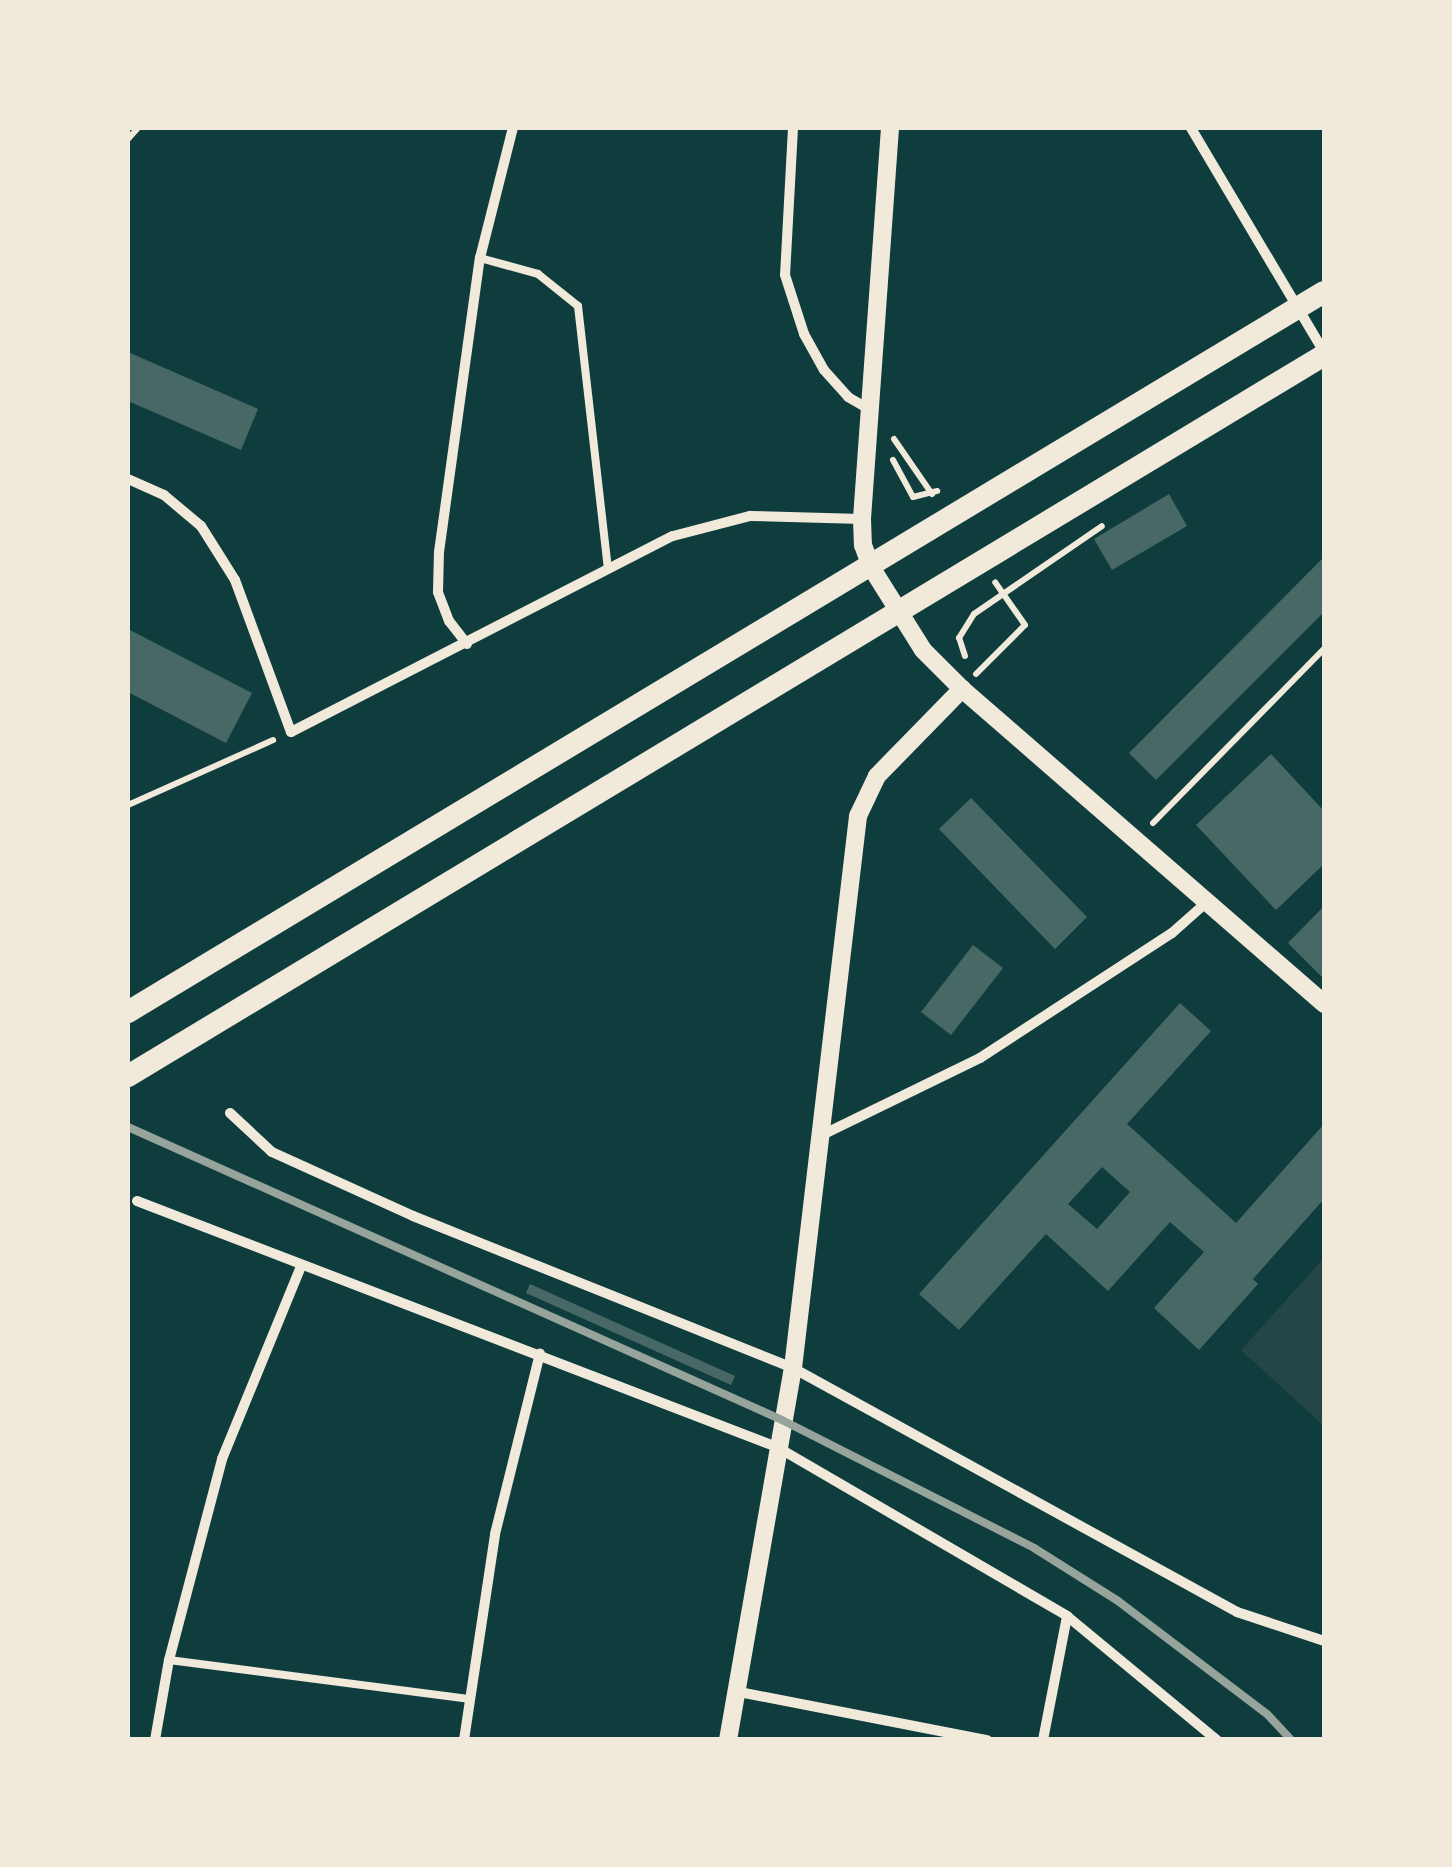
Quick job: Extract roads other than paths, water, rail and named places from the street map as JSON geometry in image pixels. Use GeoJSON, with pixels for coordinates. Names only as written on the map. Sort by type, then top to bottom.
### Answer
{"type":"FeatureCollection","features":[{"type":"Feature","properties":{"kind":"main road"},"geometry":{"type":"LineString","coordinates":[[128,1012],[1324,292]]}},
{"type":"Feature","properties":{"kind":"main road"},"geometry":{"type":"LineString","coordinates":[[128,1076],[1324,353]]}},
{"type":"Feature","properties":{"kind":"street"},"geometry":{"type":"LineString","coordinates":[[467,644],[450,621],[438,592],[480,258],[512,128]]}},
{"type":"Feature","properties":{"kind":"street"},"geometry":{"type":"LineString","coordinates":[[794,128],[785,275],[804,334],[824,370],[848,397],[869,409]]}},
{"type":"Feature","properties":{"kind":"street"},"geometry":{"type":"LineString","coordinates":[[890,128],[862,520],[871,567],[923,650],[962,689],[1138,838],[1324,1004]]}},
{"type":"Feature","properties":{"kind":"street"},"geometry":{"type":"LineString","coordinates":[[1191,128],[1324,353]]}},
{"type":"Feature","properties":{"kind":"street"},"geometry":{"type":"LineString","coordinates":[[128,479],[164,495],[200,526],[234,580],[291,732],[674,536],[750,516],[862,520]]}},
{"type":"Feature","properties":{"kind":"street"},"geometry":{"type":"LineString","coordinates":[[728,1740],[793,1368],[858,816],[876,776],[962,689]]}},
{"type":"Feature","properties":{"kind":"street"},"geometry":{"type":"LineString","coordinates":[[820,1136],[980,1058],[1172,933],[1209,900]]}},
{"type":"Feature","properties":{"kind":"street"},"geometry":{"type":"LineString","coordinates":[[230,1113],[272,1152],[793,1368],[1237,1612],[1324,1642]]}},
{"type":"Feature","properties":{"kind":"street"},"geometry":{"type":"LineString","coordinates":[[132,1205],[540,1354],[777,1447],[1067,1616],[1217,1740]]}},
{"type":"Feature","properties":{"kind":"street"},"geometry":{"type":"LineString","coordinates":[[155,1740],[169,1660],[222,1459],[301,1266]]}},
{"type":"Feature","properties":{"kind":"street"},"geometry":{"type":"LineString","coordinates":[[464,1740],[495,1534],[540,1354]]}},
{"type":"Feature","properties":{"kind":"street"},"geometry":{"type":"LineString","coordinates":[[1043,1740],[1067,1616]]}},
{"type":"Feature","properties":{"kind":"street"},"geometry":{"type":"LineString","coordinates":[[734,1691],[987,1740]]}},
{"type":"Feature","properties":{"kind":"lane"},"geometry":{"type":"LineString","coordinates":[[480,258],[538,274],[578,306],[608,568]]}},
{"type":"Feature","properties":{"kind":"lane"},"geometry":{"type":"LineString","coordinates":[[169,1660],[468,1699]]}},
{"type":"Feature","properties":{"kind":"railway"},"geometry":{"type":"LineString","coordinates":[[128,1127],[782,1420],[1034,1548],[1118,1601],[1267,1714],[1291,1740]]}}]}
